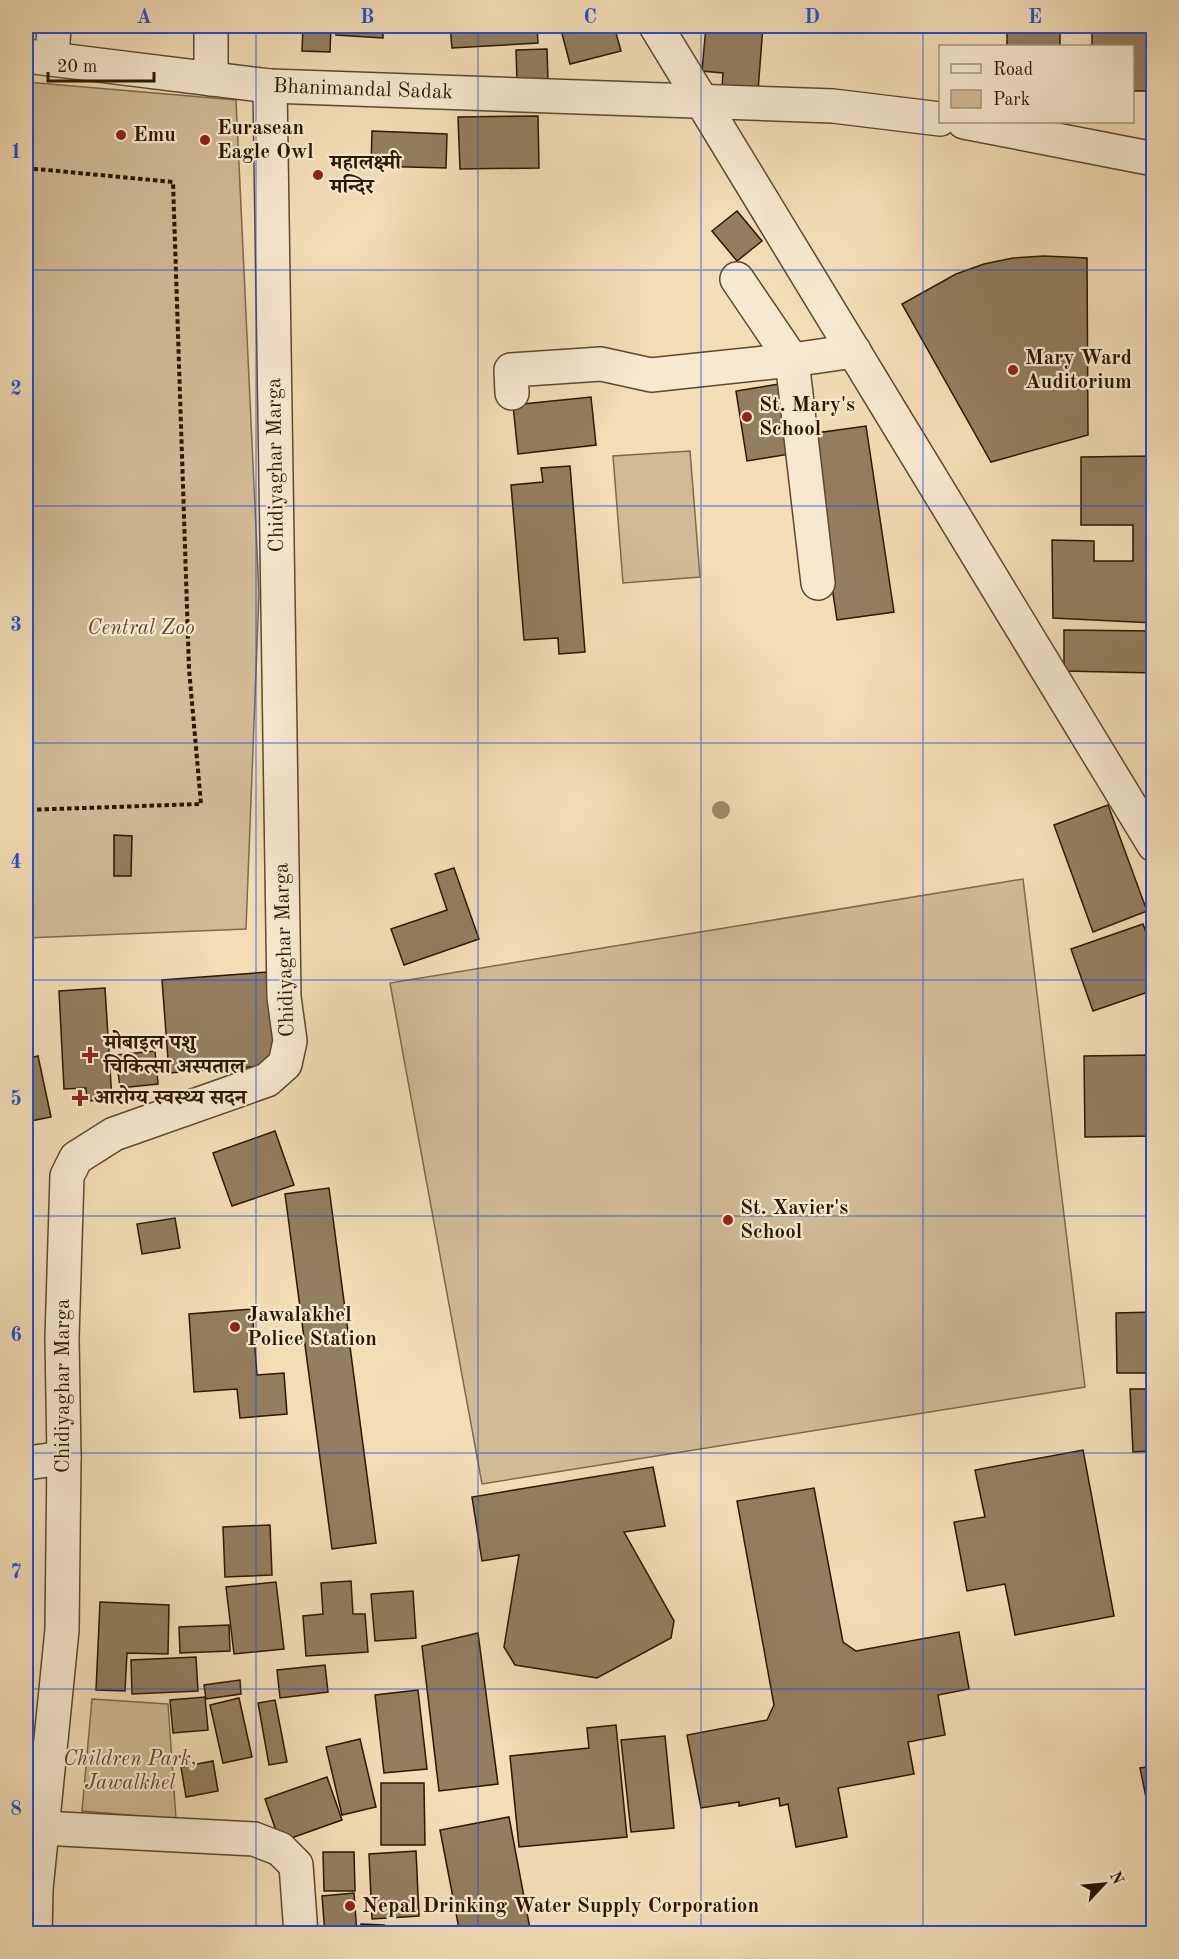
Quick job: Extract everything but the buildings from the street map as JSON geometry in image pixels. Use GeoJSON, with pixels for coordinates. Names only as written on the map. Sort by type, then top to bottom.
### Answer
{"type":"FeatureCollection","features":[{"type":"Feature","properties":{"kind":"street"},"geometry":{"type":"LineString","coordinates":[[39,57],[54,26]]}},
{"type":"Feature","properties":{"kind":"street"},"geometry":{"type":"LineString","coordinates":[[211,26],[211,79]]}},
{"type":"Feature","properties":{"kind":"street"},"geometry":{"type":"LineString","coordinates":[[656,26],[1154,845]]}},
{"type":"Feature","properties":{"kind":"street","name":"Bhanimandal Sadak"},"geometry":{"type":"LineString","coordinates":[[39,57],[270,86],[833,106],[939,119]]}},
{"type":"Feature","properties":{"kind":"street","name":"Chidiyaghar Marga"},"geometry":{"type":"LineString","coordinates":[[35,1934],[36,1889],[62,1630],[64,1458],[62,1338],[67,1176],[76,1158],[114,1134],[267,1080],[285,1064],[290,1041],[284,997],[270,86]]}},
{"type":"Feature","properties":{"kind":"street"},"geometry":{"type":"LineString","coordinates":[[969,123],[1154,159]]}},
{"type":"Feature","properties":{"kind":"street"},"geometry":{"type":"LineString","coordinates":[[737,279],[792,360],[818,583]]}},
{"type":"Feature","properties":{"kind":"street"},"geometry":{"type":"LineString","coordinates":[[512,393],[511,370],[601,364],[651,375],[854,351]]}},
{"type":"Feature","properties":{"kind":"street"},"geometry":{"type":"LineString","coordinates":[[26,1463],[64,1458]]}},
{"type":"Feature","properties":{"kind":"street"},"geometry":{"type":"LineString","coordinates":[[42,1828],[254,1839],[280,1849],[296,1865],[301,1934]]}},
{"type":"Feature","properties":{"kind":"street","name":"Chidiyaghar Marga"},"geometry":{"type":"LineString","coordinates":[[36,1889],[44,1934]]}},
{"type":"Feature","properties":{"kind":"path"},"geometry":{"type":"LineString","coordinates":[[26,168],[173,182],[189,669],[201,804],[26,810]]}},
{"type":"Feature","properties":{"kind":"green space","name":"Central Zoo"},"geometry":{"type":"Polygon","coordinates":[[[26,82],[236,100],[259,593],[246,929],[26,938],[26,82]]]}},
{"type":"Feature","properties":{"kind":"green space"},"geometry":{"type":"Polygon","coordinates":[[[690,451],[700,577],[623,583],[613,456],[690,451]]]}},
{"type":"Feature","properties":{"kind":"green space"},"geometry":{"type":"Polygon","coordinates":[[[1023,879],[1085,1387],[482,1484],[390,983],[1023,879]]]}},
{"type":"Feature","properties":{"kind":"green space","name":"Children Park, Jawalkhel"},"geometry":{"type":"Polygon","coordinates":[[[92,1699],[168,1704],[176,1819],[82,1811],[92,1699]]]}},
{"type":"Feature","properties":{"kind":"place","name":"Emu"},"geometry":{"type":"Point","coordinates":[121,135]}},
{"type":"Feature","properties":{"kind":"place","name":"Eurasean Eagle Owl"},"geometry":{"type":"Point","coordinates":[205,140]}},
{"type":"Feature","properties":{"kind":"place","name":"महालक्ष्मी मन्दिर"},"geometry":{"type":"Point","coordinates":[318,175]}},
{"type":"Feature","properties":{"kind":"place","name":"Mary Ward Auditorium"},"geometry":{"type":"Point","coordinates":[1013,370]}},
{"type":"Feature","properties":{"kind":"place","name":"St. Mary's School"},"geometry":{"type":"Point","coordinates":[747,417]}},
{"type":"Feature","properties":{"kind":"place","name":"मोबाइल पशु चिकित्सा अस्पताल"},"geometry":{"type":"Point","coordinates":[90,1055]}},
{"type":"Feature","properties":{"kind":"place","name":"आरोग्य स्वस्थ्य सदन"},"geometry":{"type":"Point","coordinates":[80,1098]}},
{"type":"Feature","properties":{"kind":"place","name":"St. Xavier's School"},"geometry":{"type":"Point","coordinates":[728,1220]}},
{"type":"Feature","properties":{"kind":"place","name":"Jawalakhel Police Station"},"geometry":{"type":"Point","coordinates":[235,1327]}},
{"type":"Feature","properties":{"kind":"place","name":"Nepal Drinking Water Supply Corporation"},"geometry":{"type":"Point","coordinates":[350,1906]}}]}
